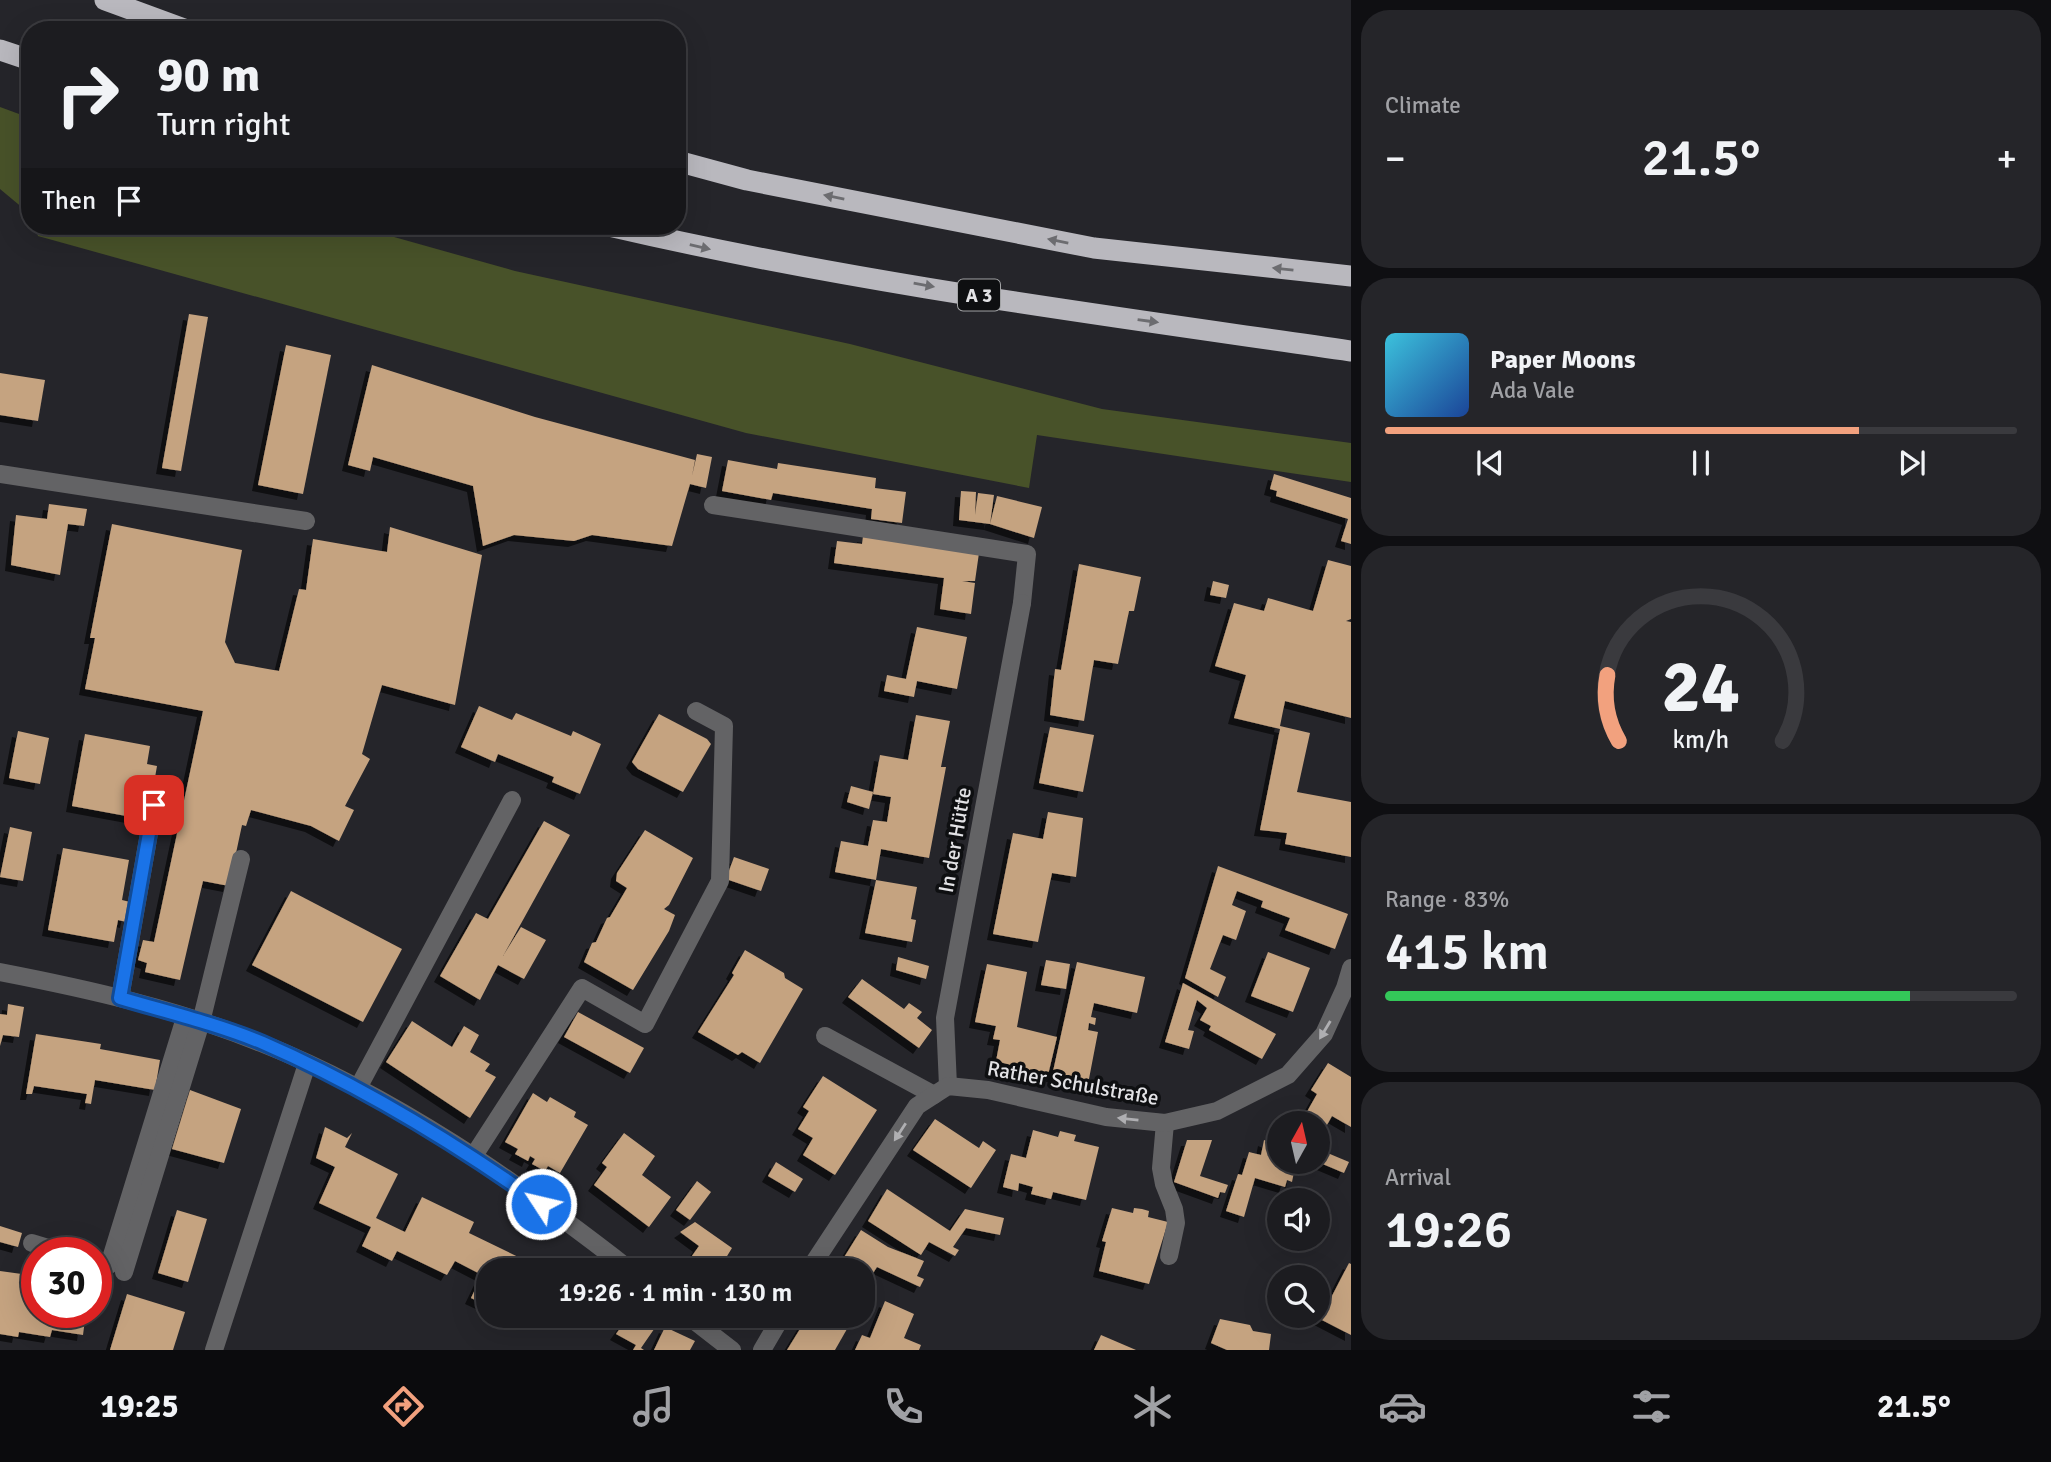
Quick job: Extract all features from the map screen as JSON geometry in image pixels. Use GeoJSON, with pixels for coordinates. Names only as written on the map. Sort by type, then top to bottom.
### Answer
{"type":"FeatureCollection","features":[{"type":"Feature","properties":{"kind":"highway"},"geometry":{"type":"LineString","coordinates":[[105,0],[162,21]]}},
{"type":"Feature","properties":{"kind":"highway"},"geometry":{"type":"LineString","coordinates":[[0,50],[21,57]]}},
{"type":"Feature","properties":{"kind":"highway"},"geometry":{"type":"LineString","coordinates":[[686,163],[747,180],[1094,248],[1351,276]]}},
{"type":"Feature","properties":{"kind":"highway","name":"A 3"},"geometry":{"type":"LineString","coordinates":[[648,235],[723,252],[1077,311],[1351,351]]}},
{"type":"Feature","properties":{"kind":"street"},"geometry":{"type":"LineString","coordinates":[[0,474],[306,521]]}},
{"type":"Feature","properties":{"kind":"street","name":"In der Hütte"},"geometry":{"type":"LineString","coordinates":[[713,505],[1027,554],[1022,603],[945,1018],[941,1091]]}},
{"type":"Feature","properties":{"kind":"street"},"geometry":{"type":"LineString","coordinates":[[473,1157],[582,988],[645,1024],[720,881],[723,726],[696,710]]}},
{"type":"Feature","properties":{"kind":"street"},"geometry":{"type":"LineString","coordinates":[[358,1088],[512,800]]}},
{"type":"Feature","properties":{"kind":"street"},"geometry":{"type":"LineString","coordinates":[[120,998],[154,805]]}},
{"type":"Feature","properties":{"kind":"street"},"geometry":{"type":"LineString","coordinates":[[124,1272],[193,1020],[241,859]]}},
{"type":"Feature","properties":{"kind":"street","name":"Rather Schulstraße"},"geometry":{"type":"LineString","coordinates":[[941,1091],[988,1090],[1106,1117],[1165,1123],[1217,1111],[1288,1075],[1324,1034],[1345,989],[1351,968]]}},
{"type":"Feature","properties":{"kind":"street"},"geometry":{"type":"LineString","coordinates":[[0,972],[120,998],[261,1043],[307,1064],[358,1088],[473,1157],[613,1258]]}},
{"type":"Feature","properties":{"kind":"street"},"geometry":{"type":"LineString","coordinates":[[112,1253],[193,1020]]}},
{"type":"Feature","properties":{"kind":"street"},"geometry":{"type":"LineString","coordinates":[[825,1036],[941,1091]]}},
{"type":"Feature","properties":{"kind":"street"},"geometry":{"type":"LineString","coordinates":[[214,1350],[307,1064]]}},
{"type":"Feature","properties":{"kind":"street"},"geometry":{"type":"LineString","coordinates":[[817,1258],[917,1105],[941,1091]]}},
{"type":"Feature","properties":{"kind":"street"},"geometry":{"type":"LineString","coordinates":[[1165,1123],[1161,1168],[1174,1209],[1175,1223],[1169,1256]]}},
{"type":"Feature","properties":{"kind":"street"},"geometry":{"type":"LineString","coordinates":[[704,1328],[732,1350]]}},
{"type":"Feature","properties":{"kind":"street"},"geometry":{"type":"LineString","coordinates":[[762,1350],[775,1328]]}},
{"type":"Feature","properties":{"kind":"green space"},"geometry":{"type":"Polygon","coordinates":[[[0,107],[21,115],[21,206],[0,189],[0,107]]]}},
{"type":"Feature","properties":{"kind":"green space"},"geometry":{"type":"Polygon","coordinates":[[[387,235],[515,271],[850,344],[1102,409],[1351,443],[1351,482],[1037,435],[1029,488],[746,433],[38,236],[387,235]]]}},
{"type":"Feature","properties":{"kind":"building"},"geometry":{"type":"Polygon","coordinates":[[[189,314],[208,317],[181,471],[162,468],[189,314]]]}},
{"type":"Feature","properties":{"kind":"building"},"geometry":{"type":"Polygon","coordinates":[[[286,345],[331,355],[303,494],[258,485],[286,345]]]}},
{"type":"Feature","properties":{"kind":"building"},"geometry":{"type":"Polygon","coordinates":[[[372,365],[535,417],[695,460],[692,476],[697,454],[712,457],[706,488],[690,484],[672,546],[592,535],[574,541],[514,535],[483,546],[473,486],[373,457],[370,471],[348,465],[372,365]]]}},
{"type":"Feature","properties":{"kind":"building"},"geometry":{"type":"Polygon","coordinates":[[[0,373],[45,380],[38,421],[0,415],[0,373]]]}},
{"type":"Feature","properties":{"kind":"building"},"geometry":{"type":"Polygon","coordinates":[[[728,460],[777,469],[778,463],[876,478],[875,488],[906,492],[902,523],[871,519],[872,509],[773,493],[771,500],[722,491],[728,460]]]}},
{"type":"Feature","properties":{"kind":"building"},"geometry":{"type":"Polygon","coordinates":[[[1274,474],[1351,498],[1351,544],[1341,541],[1348,519],[1276,496],[1277,491],[1270,489],[1274,474]]]}},
{"type":"Feature","properties":{"kind":"building"},"geometry":{"type":"Polygon","coordinates":[[[961,491],[976,492],[975,515],[978,493],[994,495],[990,524],[959,520],[961,491]]]}},
{"type":"Feature","properties":{"kind":"building"},"geometry":{"type":"Polygon","coordinates":[[[997,496],[1042,507],[1034,538],[990,524],[997,496]]]}},
{"type":"Feature","properties":{"kind":"building"},"geometry":{"type":"Polygon","coordinates":[[[49,504],[87,509],[84,526],[68,524],[60,575],[11,565],[16,515],[47,519],[49,504]]]}},
{"type":"Feature","properties":{"kind":"building"},"geometry":{"type":"Polygon","coordinates":[[[112,524],[242,550],[225,642],[235,663],[279,671],[299,589],[306,590],[313,539],[387,552],[390,527],[482,555],[455,705],[382,685],[362,754],[370,759],[345,806],[354,810],[339,841],[311,826],[251,810],[246,826],[242,825],[229,886],[203,881],[180,980],[145,972],[147,963],[138,960],[143,940],[154,942],[203,711],[85,689],[95,638],[90,638],[112,524]]]}},
{"type":"Feature","properties":{"kind":"building"},"geometry":{"type":"Polygon","coordinates":[[[863,536],[979,553],[975,581],[962,581],[975,583],[971,614],[940,609],[944,578],[834,563],[837,541],[862,544],[863,536]]]}},
{"type":"Feature","properties":{"kind":"building"},"geometry":{"type":"Polygon","coordinates":[[[1328,560],[1351,566],[1351,619],[1346,621],[1351,622],[1351,718],[1285,701],[1280,726],[1310,733],[1297,792],[1351,802],[1351,857],[1285,844],[1287,833],[1260,830],[1280,729],[1234,718],[1246,675],[1215,666],[1234,603],[1264,611],[1268,598],[1313,611],[1328,560]]]}},
{"type":"Feature","properties":{"kind":"building"},"geometry":{"type":"Polygon","coordinates":[[[1079,564],[1141,577],[1134,611],[1129,611],[1118,664],[1094,660],[1084,721],[1050,715],[1055,669],[1061,670],[1079,564]]]}},
{"type":"Feature","properties":{"kind":"building"},"geometry":{"type":"Polygon","coordinates":[[[1213,581],[1229,585],[1226,598],[1210,595],[1213,581]]]}},
{"type":"Feature","properties":{"kind":"building"},"geometry":{"type":"Polygon","coordinates":[[[917,627],[967,637],[957,689],[917,681],[914,697],[884,691],[887,675],[906,679],[917,627]]]}},
{"type":"Feature","properties":{"kind":"building"},"geometry":{"type":"Polygon","coordinates":[[[479,706],[512,720],[516,713],[571,736],[573,731],[601,744],[580,794],[552,782],[554,777],[498,754],[495,762],[461,747],[479,706]]]}},
{"type":"Feature","properties":{"kind":"building"},"geometry":{"type":"Polygon","coordinates":[[[659,714],[707,739],[711,744],[683,792],[638,769],[632,762],[659,714]]]}},
{"type":"Feature","properties":{"kind":"building"},"geometry":{"type":"Polygon","coordinates":[[[916,715],[950,721],[941,767],[946,767],[929,858],[881,849],[876,880],[835,872],[841,841],[868,846],[873,820],[887,822],[891,797],[873,794],[880,755],[908,760],[916,715]]]}},
{"type":"Feature","properties":{"kind":"building"},"geometry":{"type":"Polygon","coordinates":[[[1050,727],[1094,735],[1083,792],[1039,783],[1050,727]]]}},
{"type":"Feature","properties":{"kind":"building"},"geometry":{"type":"Polygon","coordinates":[[[18,731],[49,738],[40,784],[9,778],[18,731]]]}},
{"type":"Feature","properties":{"kind":"building"},"geometry":{"type":"Polygon","coordinates":[[[85,734],[150,746],[147,764],[157,766],[153,789],[143,787],[137,818],[72,806],[85,734]]]}},
{"type":"Feature","properties":{"kind":"building"},"geometry":{"type":"Polygon","coordinates":[[[851,786],[873,792],[869,809],[847,802],[851,786]]]}},
{"type":"Feature","properties":{"kind":"building"},"geometry":{"type":"Polygon","coordinates":[[[1048,812],[1083,818],[1076,877],[1052,873],[1038,942],[993,934],[1013,833],[1043,839],[1048,812]]]}},
{"type":"Feature","properties":{"kind":"building"},"geometry":{"type":"Polygon","coordinates":[[[544,821],[570,835],[503,956],[521,927],[546,940],[524,979],[498,965],[480,1000],[440,976],[476,913],[488,919],[544,821]]]}},
{"type":"Feature","properties":{"kind":"building"},"geometry":{"type":"Polygon","coordinates":[[[10,827],[32,832],[23,881],[0,877],[10,827]]]}},
{"type":"Feature","properties":{"kind":"building"},"geometry":{"type":"Polygon","coordinates":[[[645,830],[693,858],[669,905],[664,909],[675,915],[669,931],[633,990],[584,962],[592,943],[596,942],[607,918],[627,888],[616,881],[617,873],[645,830]]]}},
{"type":"Feature","properties":{"kind":"building"},"geometry":{"type":"Polygon","coordinates":[[[63,848],[129,860],[122,900],[130,902],[126,922],[118,920],[114,942],[48,930],[63,848]]]}},
{"type":"Feature","properties":{"kind":"building"},"geometry":{"type":"Polygon","coordinates":[[[734,857],[769,869],[761,891],[726,879],[734,857]]]}},
{"type":"Feature","properties":{"kind":"building"},"geometry":{"type":"Polygon","coordinates":[[[1218,866],[1348,914],[1335,949],[1285,930],[1290,918],[1261,907],[1263,901],[1237,891],[1232,905],[1246,911],[1236,940],[1223,935],[1210,969],[1226,977],[1218,997],[1185,978],[1218,866]]]}},
{"type":"Feature","properties":{"kind":"building"},"geometry":{"type":"Polygon","coordinates":[[[876,880],[917,887],[911,919],[916,920],[912,942],[865,933],[876,880]]]}},
{"type":"Feature","properties":{"kind":"building"},"geometry":{"type":"Polygon","coordinates":[[[291,891],[402,949],[363,1022],[252,965],[291,891]]]}},
{"type":"Feature","properties":{"kind":"building"},"geometry":{"type":"Polygon","coordinates":[[[745,950],[784,973],[785,978],[803,989],[760,1063],[742,1052],[738,1055],[698,1032],[734,975],[732,973],[745,950]]]}},
{"type":"Feature","properties":{"kind":"building"},"geometry":{"type":"Polygon","coordinates":[[[1268,952],[1310,968],[1293,1012],[1251,996],[1268,952]]]}},
{"type":"Feature","properties":{"kind":"building"},"geometry":{"type":"Polygon","coordinates":[[[898,957],[929,966],[926,979],[896,970],[898,957]]]}},
{"type":"Feature","properties":{"kind":"building"},"geometry":{"type":"Polygon","coordinates":[[[1046,960],[1070,964],[1066,989],[1041,985],[1046,960]]]}},
{"type":"Feature","properties":{"kind":"building"},"geometry":{"type":"Polygon","coordinates":[[[1077,962],[1145,977],[1137,1013],[1094,1003],[1091,1017],[1096,1018],[1095,1025],[1089,1023],[1088,1030],[1098,1032],[1088,1084],[1052,1076],[1077,962]]]}},
{"type":"Feature","properties":{"kind":"building"},"geometry":{"type":"Polygon","coordinates":[[[987,964],[1027,972],[1017,1027],[1057,1037],[1048,1075],[996,1061],[1000,1040],[993,1039],[996,1026],[975,1022],[987,964]]]}},
{"type":"Feature","properties":{"kind":"building"},"geometry":{"type":"Polygon","coordinates":[[[862,979],[904,1009],[909,1003],[922,1012],[917,1018],[932,1030],[919,1048],[848,997],[862,979]]]}},
{"type":"Feature","properties":{"kind":"building"},"geometry":{"type":"Polygon","coordinates":[[[1183,983],[1276,1034],[1262,1059],[1209,1030],[1211,1026],[1200,1020],[1207,1008],[1197,1000],[1188,1030],[1194,1031],[1189,1049],[1165,1042],[1183,983]]]}},
{"type":"Feature","properties":{"kind":"building"},"geometry":{"type":"Polygon","coordinates":[[[8,1004],[24,1007],[19,1037],[3,1035],[0,1046],[0,1014],[7,1015],[8,1004]]]}},
{"type":"Feature","properties":{"kind":"building"},"geometry":{"type":"Polygon","coordinates":[[[578,1012],[644,1048],[630,1073],[564,1037],[578,1012]]]}},
{"type":"Feature","properties":{"kind":"building"},"geometry":{"type":"Polygon","coordinates":[[[412,1021],[452,1047],[464,1026],[479,1035],[470,1052],[490,1064],[485,1071],[496,1077],[470,1118],[386,1062],[412,1021]]]}},
{"type":"Feature","properties":{"kind":"building"},"geometry":{"type":"Polygon","coordinates":[[[36,1034],[101,1044],[100,1049],[160,1060],[155,1090],[95,1080],[91,1104],[85,1103],[87,1094],[34,1086],[32,1094],[26,1094],[36,1034]]]}},
{"type":"Feature","properties":{"kind":"building"},"geometry":{"type":"Polygon","coordinates":[[[1328,1063],[1351,1077],[1351,1127],[1332,1116],[1330,1120],[1330,1111],[1307,1111],[1317,1094],[1311,1090],[1328,1063]]]}},
{"type":"Feature","properties":{"kind":"building"},"geometry":{"type":"Polygon","coordinates":[[[823,1076],[877,1110],[835,1175],[803,1155],[813,1138],[798,1129],[809,1111],[803,1107],[823,1076]]]}},
{"type":"Feature","properties":{"kind":"building"},"geometry":{"type":"Polygon","coordinates":[[[190,1090],[241,1109],[224,1163],[172,1149],[190,1090]]]}},
{"type":"Feature","properties":{"kind":"building"},"geometry":{"type":"Polygon","coordinates":[[[533,1093],[547,1102],[550,1097],[576,1112],[574,1117],[588,1125],[560,1173],[548,1166],[545,1171],[532,1164],[535,1159],[530,1156],[528,1161],[515,1154],[518,1149],[505,1142],[533,1093]]]}},
{"type":"Feature","properties":{"kind":"building"},"geometry":{"type":"Polygon","coordinates":[[[935,1119],[979,1148],[983,1141],[996,1150],[971,1188],[913,1150],[935,1119]]]}},
{"type":"Feature","properties":{"kind":"building"},"geometry":{"type":"Polygon","coordinates":[[[325,1127],[347,1138],[352,1133],[345,1147],[398,1174],[376,1218],[405,1232],[422,1197],[474,1222],[469,1233],[520,1258],[476,1258],[476,1272],[455,1261],[447,1275],[397,1251],[392,1261],[362,1246],[371,1227],[319,1203],[335,1167],[316,1158],[325,1127]]]}},
{"type":"Feature","properties":{"kind":"building"},"geometry":{"type":"Polygon","coordinates":[[[1033,1130],[1058,1137],[1060,1131],[1076,1135],[1074,1141],[1099,1147],[1086,1200],[1053,1192],[1051,1199],[1031,1194],[1033,1187],[1019,1183],[1018,1191],[1003,1187],[1011,1154],[1026,1158],[1033,1130]]]}},
{"type":"Feature","properties":{"kind":"building"},"geometry":{"type":"Polygon","coordinates":[[[624,1133],[655,1156],[642,1175],[671,1197],[649,1227],[594,1185],[607,1167],[602,1163],[624,1133]]]}},
{"type":"Feature","properties":{"kind":"building"},"geometry":{"type":"Polygon","coordinates":[[[1187,1140],[1212,1140],[1200,1176],[1228,1185],[1225,1193],[1220,1192],[1218,1198],[1174,1182],[1187,1140]]]}},
{"type":"Feature","properties":{"kind":"building"},"geometry":{"type":"Polygon","coordinates":[[[1264,1140],[1267,1141],[1267,1174],[1294,1174],[1292,1182],[1287,1180],[1285,1187],[1255,1178],[1244,1217],[1226,1211],[1238,1174],[1242,1175],[1249,1152],[1261,1155],[1264,1140]]]}},
{"type":"Feature","properties":{"kind":"building"},"geometry":{"type":"Polygon","coordinates":[[[1330,1154],[1349,1162],[1344,1173],[1330,1167],[1330,1154]]]}},
{"type":"Feature","properties":{"kind":"building"},"geometry":{"type":"Polygon","coordinates":[[[776,1162],[803,1179],[795,1192],[768,1176],[776,1162]]]}},
{"type":"Feature","properties":{"kind":"building"},"geometry":{"type":"Polygon","coordinates":[[[697,1181],[711,1192],[690,1220],[676,1210],[697,1181]]]}},
{"type":"Feature","properties":{"kind":"building"},"geometry":{"type":"Polygon","coordinates":[[[887,1189],[950,1231],[965,1209],[1004,1218],[1000,1235],[966,1228],[953,1247],[959,1250],[955,1256],[929,1242],[921,1255],[868,1221],[887,1189]]]}},
{"type":"Feature","properties":{"kind":"building"},"geometry":{"type":"Polygon","coordinates":[[[1112,1208],[1133,1213],[1134,1208],[1142,1209],[1149,1211],[1148,1217],[1168,1222],[1149,1284],[1099,1271],[1106,1242],[1102,1241],[1112,1208]]]}},
{"type":"Feature","properties":{"kind":"building"},"geometry":{"type":"Polygon","coordinates":[[[177,1210],[207,1219],[188,1282],[158,1273],[177,1210]]]}},
{"type":"Feature","properties":{"kind":"building"},"geometry":{"type":"Polygon","coordinates":[[[695,1222],[732,1248],[726,1258],[690,1258],[699,1246],[680,1232],[695,1222]]]}},
{"type":"Feature","properties":{"kind":"building"},"geometry":{"type":"Polygon","coordinates":[[[0,1226],[22,1233],[18,1247],[0,1242],[0,1226]]]}},
{"type":"Feature","properties":{"kind":"building"},"geometry":{"type":"Polygon","coordinates":[[[861,1230],[888,1247],[924,1261],[917,1276],[924,1279],[920,1287],[877,1267],[875,1270],[875,1258],[844,1258],[861,1230]]]}},
{"type":"Feature","properties":{"kind":"building"},"geometry":{"type":"Polygon","coordinates":[[[1349,1263],[1351,1264],[1351,1335],[1330,1324],[1330,1300],[1349,1263]]]}},
{"type":"Feature","properties":{"kind":"building"},"geometry":{"type":"Polygon","coordinates":[[[0,1271],[21,1274],[21,1328],[84,1328],[83,1335],[52,1330],[50,1337],[19,1332],[18,1337],[0,1334],[0,1271]]]}},
{"type":"Feature","properties":{"kind":"building"},"geometry":{"type":"Polygon","coordinates":[[[476,1288],[476,1300],[471,1298],[476,1288]]]}},
{"type":"Feature","properties":{"kind":"building"},"geometry":{"type":"Polygon","coordinates":[[[127,1294],[185,1312],[173,1350],[110,1350],[127,1294]]]}},
{"type":"Feature","properties":{"kind":"building"},"geometry":{"type":"Polygon","coordinates":[[[885,1301],[914,1314],[904,1338],[921,1345],[919,1350],[855,1350],[862,1335],[870,1338],[885,1301]]]}},
{"type":"Feature","properties":{"kind":"building"},"geometry":{"type":"Polygon","coordinates":[[[1220,1319],[1250,1325],[1253,1331],[1271,1334],[1269,1350],[1227,1350],[1211,1343],[1220,1319]]]}},
{"type":"Feature","properties":{"kind":"building"},"geometry":{"type":"Polygon","coordinates":[[[620,1328],[655,1328],[641,1348],[644,1350],[633,1350],[636,1345],[616,1334],[620,1328]]]}},
{"type":"Feature","properties":{"kind":"building"},"geometry":{"type":"Polygon","coordinates":[[[665,1328],[695,1341],[690,1350],[654,1350],[665,1328]]]}},
{"type":"Feature","properties":{"kind":"building"},"geometry":{"type":"Polygon","coordinates":[[[801,1328],[847,1329],[835,1350],[787,1350],[801,1328]]]}},
{"type":"Feature","properties":{"kind":"building"},"geometry":{"type":"Polygon","coordinates":[[[1101,1335],[1136,1350],[1094,1350],[1101,1335]]]}},
{"type":"Feature","properties":{"kind":"route"},"geometry":{"type":"LineString","coordinates":[[154,805],[120,998],[261,1043],[358,1088],[473,1157],[541,1204]]}}]}
